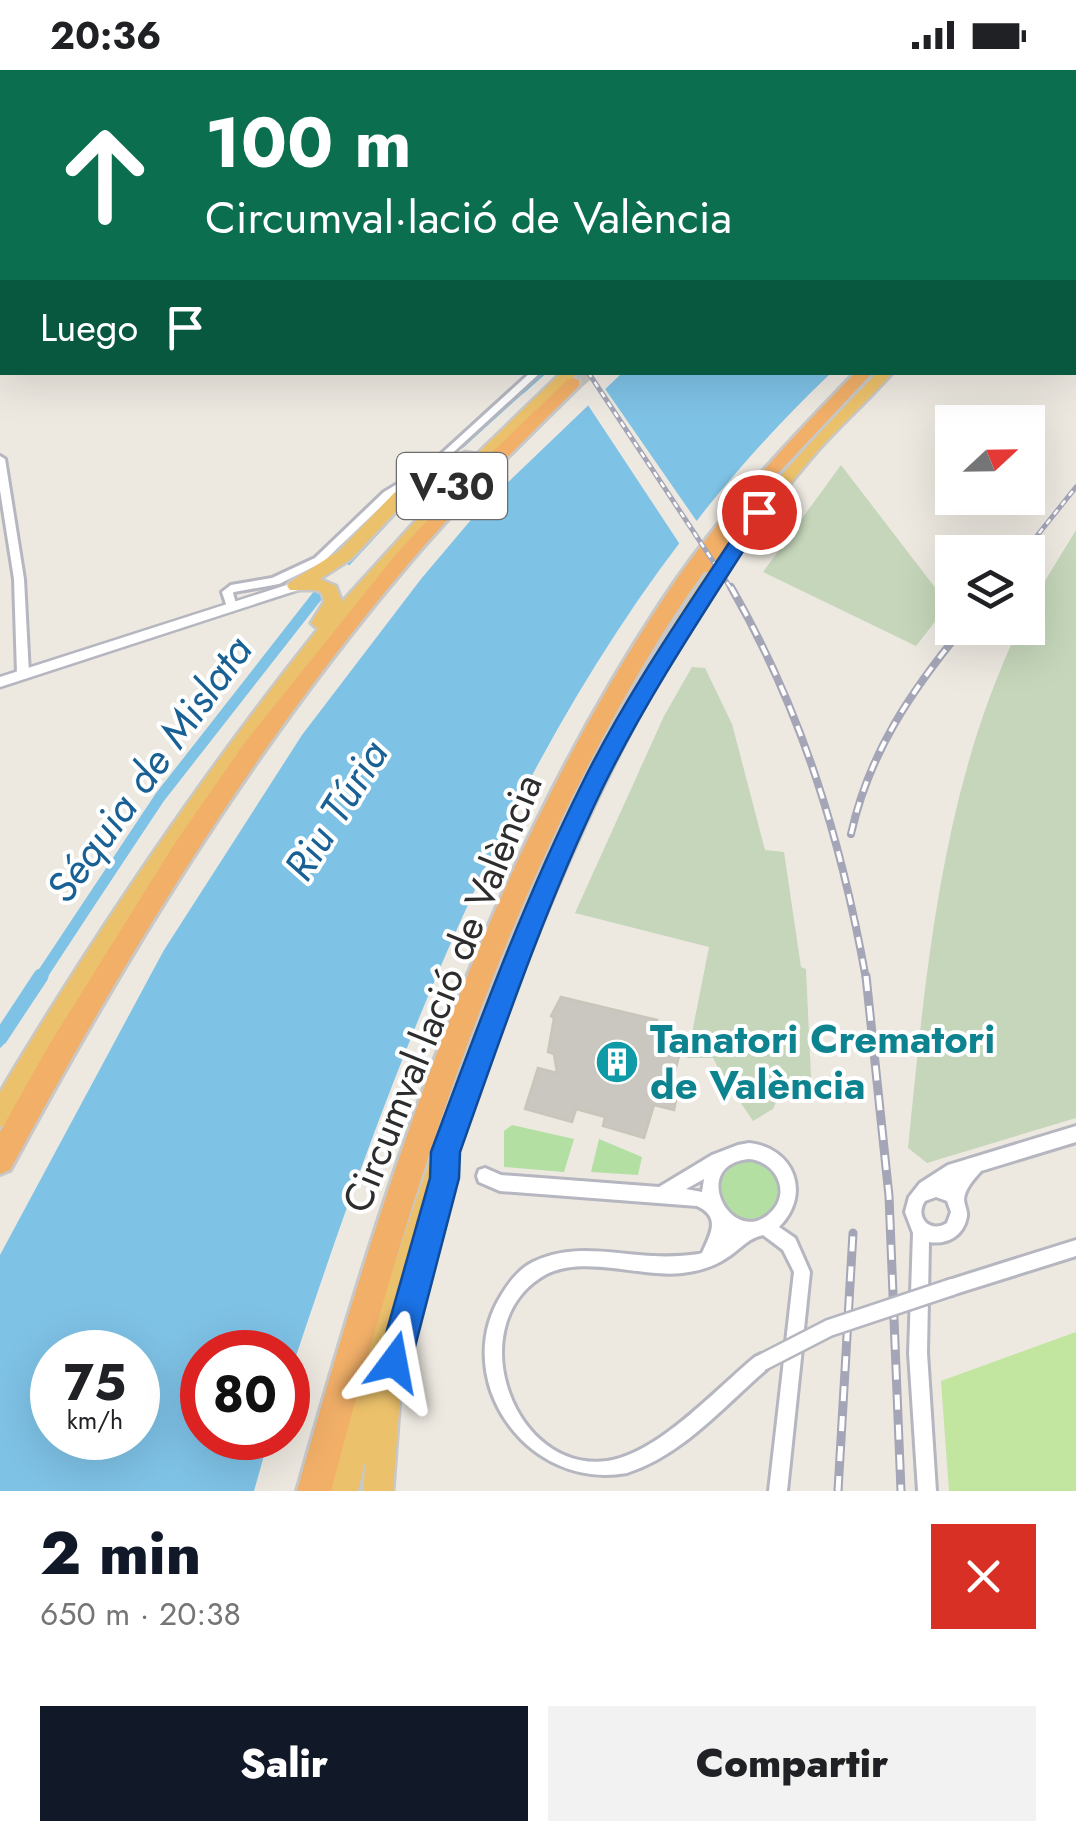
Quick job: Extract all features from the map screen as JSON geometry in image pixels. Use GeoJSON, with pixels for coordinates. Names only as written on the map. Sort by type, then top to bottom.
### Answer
{"type":"FeatureCollection","features":[{"type":"Feature","properties":{"kind":"highway","name":"Circumval·lació de València"},"geometry":{"type":"LineString","coordinates":[[314,1491],[412,1166],[524,879],[569,778],[668,607],[764,479],[862,375]]}},
{"type":"Feature","properties":{"kind":"highway","name":"Circumval·lació de València"},"geometry":{"type":"LineString","coordinates":[[343,1491],[398,1286],[520,946],[576,819],[642,693],[736,541],[829,429],[883,375]]}},
{"type":"Feature","properties":{"kind":"highway","name":"V-30"},"geometry":{"type":"LineString","coordinates":[[0,1160],[102,981],[246,760],[376,589],[511,433],[571,379]]}},
{"type":"Feature","properties":{"kind":"highway"},"geometry":{"type":"LineString","coordinates":[[400,542],[511,433]]}},
{"type":"Feature","properties":{"kind":"highway"},"geometry":{"type":"LineString","coordinates":[[296,586],[345,556],[400,497],[511,433]]}},
{"type":"Feature","properties":{"kind":"highway"},"geometry":{"type":"LineString","coordinates":[[524,879],[537,864],[608,727],[692,596],[724,551],[736,541]]}},
{"type":"Feature","properties":{"kind":"highway","name":"V-30"},"geometry":{"type":"LineString","coordinates":[[0,1115],[78,980],[165,847],[313,642],[400,542]]}},
{"type":"Feature","properties":{"kind":"highway"},"geometry":{"type":"LineString","coordinates":[[296,586],[318,584],[332,596],[313,642]]}},
{"type":"Feature","properties":{"kind":"highway"},"geometry":{"type":"LineString","coordinates":[[378,1491],[386,1397],[411,1290],[444,1178],[445,1152]]}},
{"type":"Feature","properties":{"kind":"street"},"geometry":{"type":"LineString","coordinates":[[232,608],[227,592],[230,589],[275,581],[319,560],[388,494],[432,467],[534,375]]}},
{"type":"Feature","properties":{"kind":"street"},"geometry":{"type":"LineString","coordinates":[[0,459],[19,579],[23,674]]}},
{"type":"Feature","properties":{"kind":"street"},"geometry":{"type":"LineString","coordinates":[[0,682],[296,586]]}},
{"type":"Feature","properties":{"kind":"street"},"geometry":{"type":"LineString","coordinates":[[927,1491],[918,1277],[921,1227],[912,1204],[926,1189],[954,1171],[1076,1134]]}},
{"type":"Feature","properties":{"kind":"street"},"geometry":{"type":"LineString","coordinates":[[660,1194],[676,1190],[722,1159],[754,1152],[783,1173],[787,1206],[708,1258],[687,1264],[578,1258],[536,1268],[507,1298],[492,1339],[492,1366],[505,1408],[520,1431],[558,1462],[602,1471],[646,1458],[761,1363],[860,1316],[1076,1248]]}},
{"type":"Feature","properties":{"kind":"street"},"geometry":{"type":"LineString","coordinates":[[708,1258],[719,1235],[718,1210],[710,1184],[722,1159]]}},
{"type":"Feature","properties":{"kind":"street"},"geometry":{"type":"LineString","coordinates":[[918,1277],[942,1236],[958,1224],[955,1203],[966,1174],[982,1162]]}},
{"type":"Feature","properties":{"kind":"street"},"geometry":{"type":"LineString","coordinates":[[485,1176],[500,1183],[697,1198],[789,1244],[802,1272],[778,1491]]}},
{"type":"Feature","properties":{"kind":"street"},"geometry":{"type":"LineString","coordinates":[[926,1189],[945,1193],[955,1203]]}},
{"type":"Feature","properties":{"kind":"street"},"geometry":{"type":"LineString","coordinates":[[921,1227],[942,1236]]}},
{"type":"Feature","properties":{"kind":"green space"},"geometry":{"type":"Polygon","coordinates":[[[841,465],[935,587],[935,622],[916,646],[763,572],[841,465]]]}},
{"type":"Feature","properties":{"kind":"green space"},"geometry":{"type":"Polygon","coordinates":[[[1076,530],[1076,1118],[927,1163],[908,1148],[930,948],[954,817],[971,753],[1012,645],[1045,645],[1045,581],[1076,530]]]}},
{"type":"Feature","properties":{"kind":"green space"},"geometry":{"type":"Polygon","coordinates":[[[692,667],[705,668],[732,724],[765,850],[784,852],[801,967],[806,969],[812,1098],[784,1085],[773,1109],[753,1121],[741,1103],[739,1075],[724,1079],[713,1058],[687,1058],[709,947],[575,913],[664,716],[692,667]]]}},
{"type":"Feature","properties":{"kind":"green space"},"geometry":{"type":"Polygon","coordinates":[[[512,1125],[574,1139],[564,1172],[504,1167],[504,1131],[512,1125]]]}},
{"type":"Feature","properties":{"kind":"green space"},"geometry":{"type":"Polygon","coordinates":[[[599,1139],[642,1157],[638,1175],[591,1172],[599,1139]]]}},
{"type":"Feature","properties":{"kind":"green space"},"geometry":{"type":"Polygon","coordinates":[[[749,1161],[770,1169],[778,1190],[770,1211],[749,1219],[728,1211],[720,1190],[728,1169],[749,1161]]]}},
{"type":"Feature","properties":{"kind":"green space"},"geometry":{"type":"Polygon","coordinates":[[[1076,1332],[1076,1491],[949,1491],[941,1381],[1076,1332]]]}},
{"type":"Feature","properties":{"kind":"water","name":"Riu Túria"},"geometry":{"type":"Polygon","coordinates":[[[620,375],[829,375],[731,479],[643,593],[566,714],[498,841],[438,972],[384,1107],[305,1330],[180,1330],[180,1460],[263,1460],[254,1491],[0,1491],[0,1255],[164,950],[302,735],[421,579],[481,508],[620,375]]]}},
{"type":"Feature","properties":{"kind":"pier"},"geometry":{"type":"Polygon","coordinates":[[[601,383],[698,523],[681,546],[584,399],[601,383]]]}},
{"type":"Feature","properties":{"kind":"building","name":"Tanatori Crematori de València"},"geometry":{"type":"Polygon","coordinates":[[[561,997],[657,1020],[656,1024],[674,1028],[669,1044],[678,1046],[679,1056],[672,1083],[679,1085],[674,1110],[654,1105],[644,1138],[603,1126],[605,1117],[576,1109],[572,1122],[525,1109],[538,1068],[557,1073],[554,1054],[548,1052],[554,1018],[551,1016],[561,997]]]}},
{"type":"Feature","properties":{"kind":"waterway","name":"Séquia de Mislata"},"geometry":{"type":"LineString","coordinates":[[522,389],[538,375]]}},
{"type":"Feature","properties":{"kind":"waterway","name":"Séquia de Mislata"},"geometry":{"type":"LineString","coordinates":[[462,447],[542,375]]}},
{"type":"Feature","properties":{"kind":"waterway","name":"Séquia de Mislata"},"geometry":{"type":"LineString","coordinates":[[349,564],[412,496]]}},
{"type":"Feature","properties":{"kind":"waterway","name":"Séquia de Mislata"},"geometry":{"type":"LineString","coordinates":[[39,979],[160,797],[322,590]]}},
{"type":"Feature","properties":{"kind":"waterway","name":"Séquia de Mislata"},"geometry":{"type":"LineString","coordinates":[[44,979],[159,803],[324,592]]}},
{"type":"Feature","properties":{"kind":"waterway","name":"Séquia de Mislata"},"geometry":{"type":"LineString","coordinates":[[0,1038],[41,976]]}},
{"type":"Feature","properties":{"kind":"waterway","name":"Séquia de Mislata"},"geometry":{"type":"LineString","coordinates":[[0,1045],[45,976]]}},
{"type":"Feature","properties":{"kind":"tunnel"},"geometry":{"type":"LineString","coordinates":[[573,383],[582,375]]}},
{"type":"Feature","properties":{"kind":"railway"},"geometry":{"type":"LineString","coordinates":[[590,375],[732,590]]}},
{"type":"Feature","properties":{"kind":"railway"},"geometry":{"type":"LineString","coordinates":[[1038,535],[1076,487]]}},
{"type":"Feature","properties":{"kind":"railway"},"geometry":{"type":"LineString","coordinates":[[731,587],[779,681],[816,777],[844,876],[866,979]]}},
{"type":"Feature","properties":{"kind":"railway"},"geometry":{"type":"LineString","coordinates":[[851,834],[869,776],[894,724],[950,645]]}},
{"type":"Feature","properties":{"kind":"railway"},"geometry":{"type":"LineString","coordinates":[[866,976],[889,1196],[901,1491]]}},
{"type":"Feature","properties":{"kind":"railway"},"geometry":{"type":"LineString","coordinates":[[838,1491],[853,1233]]}},
{"type":"Feature","properties":{"kind":"place","name":"Tanatori Crematori de València"},"geometry":{"type":"Point","coordinates":[617,1062]}},
{"type":"Feature","properties":{"kind":"route"},"geometry":{"type":"LineString","coordinates":[[394,1362],[444,1178],[445,1152],[478,1056],[552,870],[642,693],[736,541],[759,512]]}}]}
